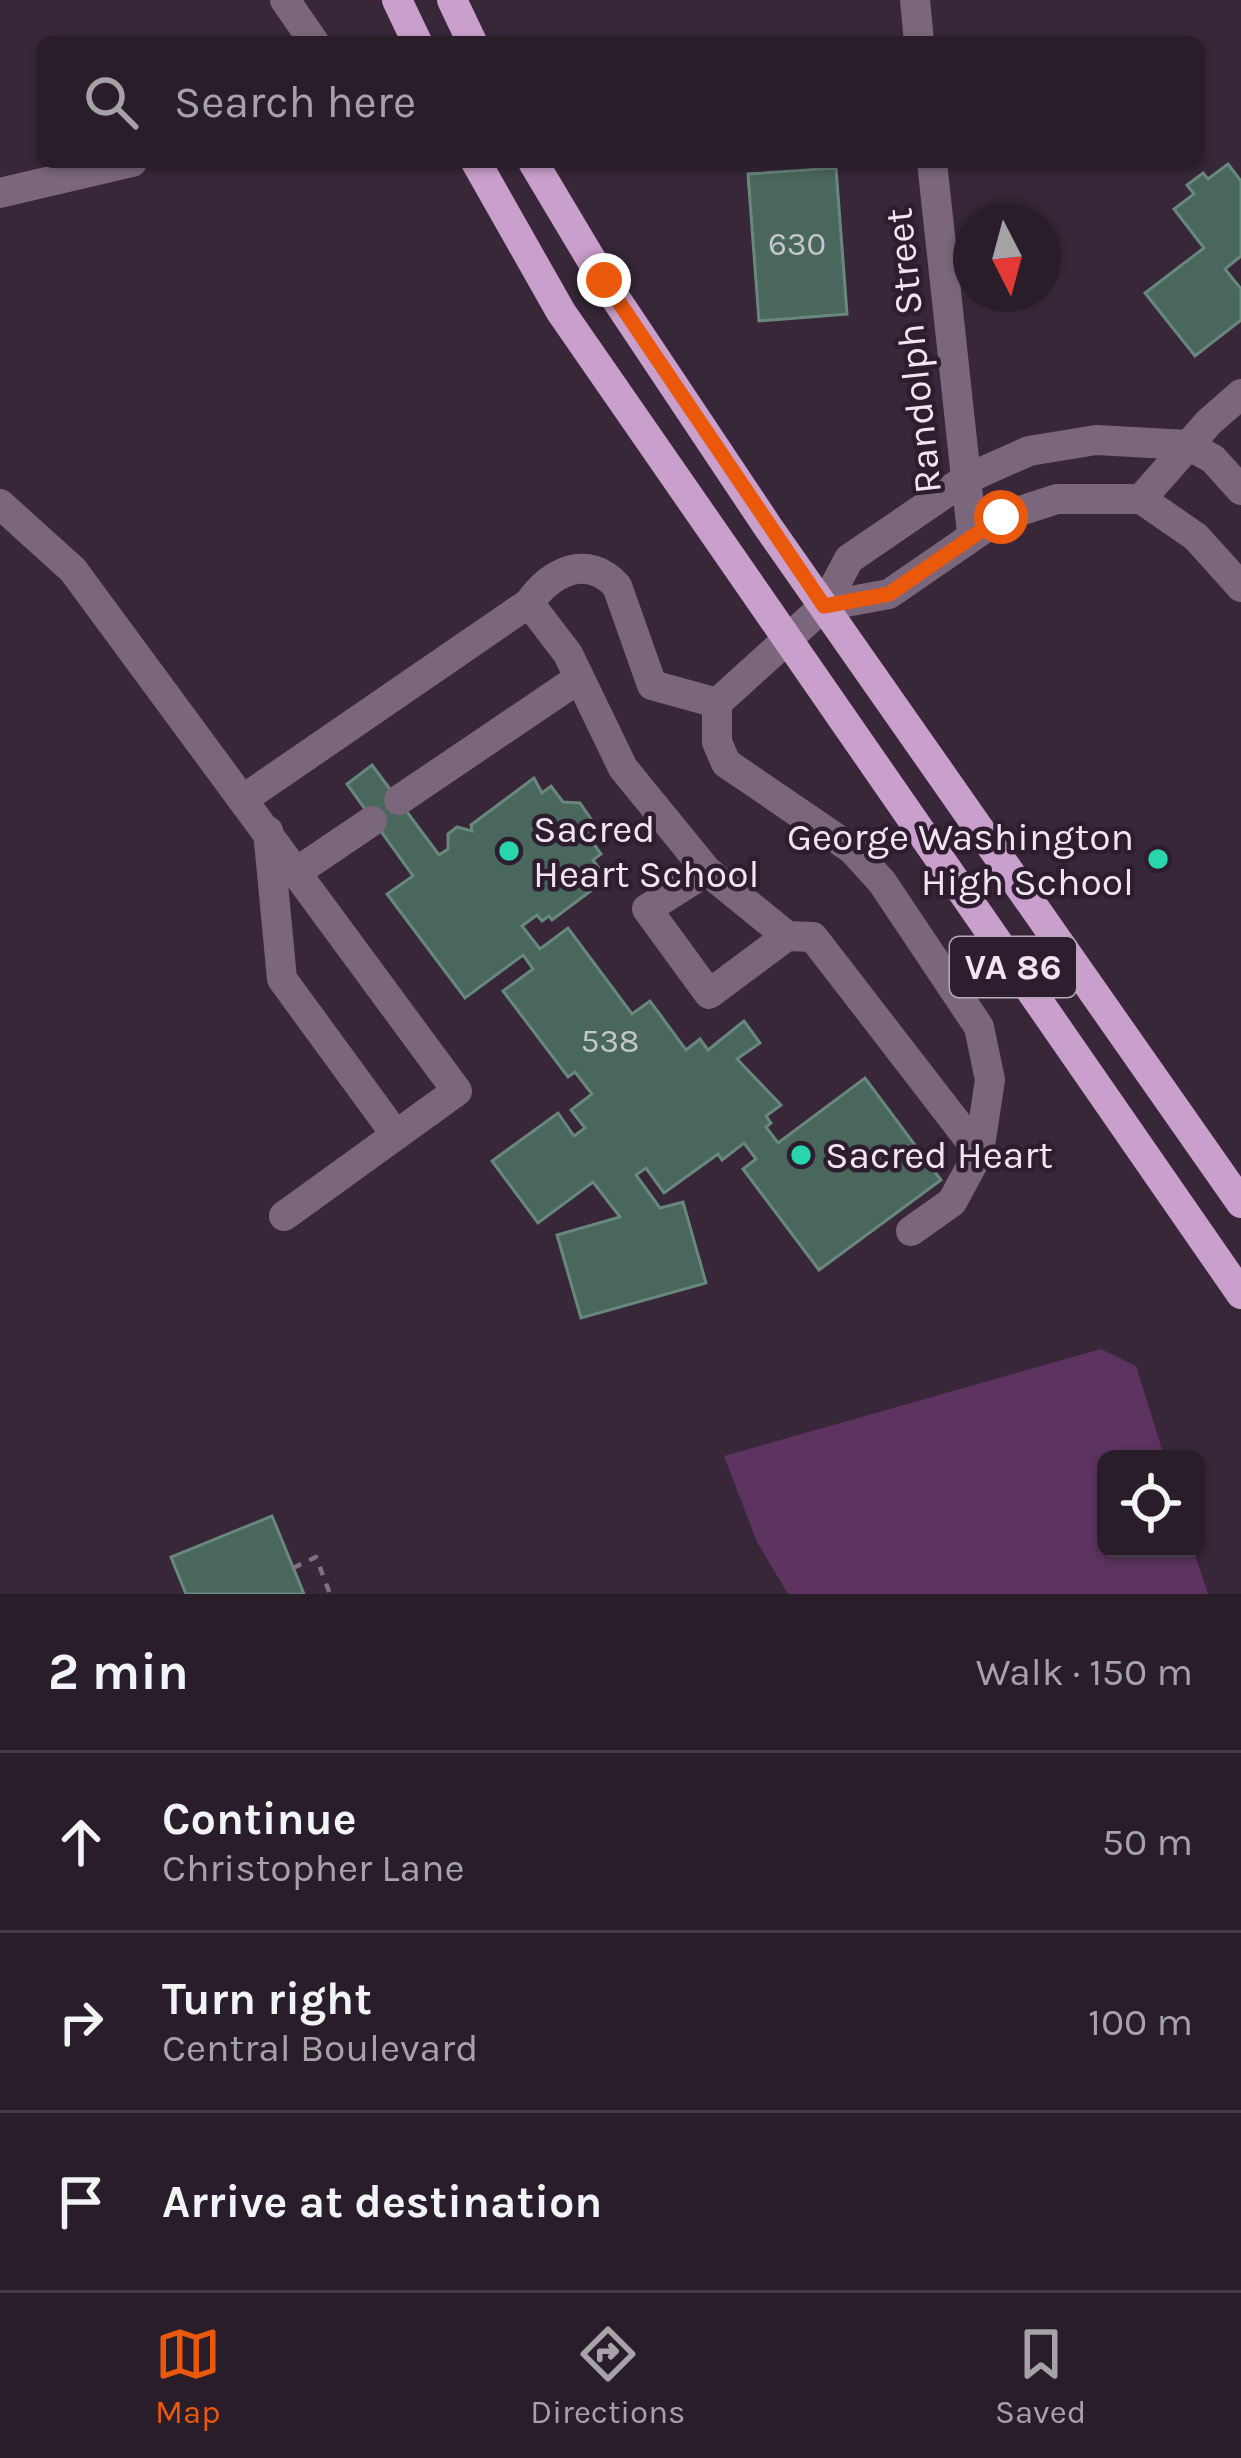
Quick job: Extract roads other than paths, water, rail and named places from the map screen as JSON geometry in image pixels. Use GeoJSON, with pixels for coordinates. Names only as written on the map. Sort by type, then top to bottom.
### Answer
{"type":"FeatureCollection","features":[{"type":"Feature","properties":{"kind":"main road"},"geometry":{"type":"LineString","coordinates":[[397,0],[414,36]]}},
{"type":"Feature","properties":{"kind":"main road"},"geometry":{"type":"LineString","coordinates":[[452,0],[469,36]]}},
{"type":"Feature","properties":{"kind":"main road","name":"VA 86"},"geometry":{"type":"LineString","coordinates":[[479,168],[561,312],[1241,1294]]}},
{"type":"Feature","properties":{"kind":"main road","name":"VA 86"},"geometry":{"type":"LineString","coordinates":[[537,168],[604,280],[824,606],[1241,1202]]}},
{"type":"Feature","properties":{"kind":"street"},"geometry":{"type":"LineString","coordinates":[[285,0],[310,36]]}},
{"type":"Feature","properties":{"kind":"street"},"geometry":{"type":"LineString","coordinates":[[915,0],[918,36]]}},
{"type":"Feature","properties":{"kind":"street"},"geometry":{"type":"LineString","coordinates":[[0,194],[107,168]]}},
{"type":"Feature","properties":{"kind":"street","name":"Randolph Street"},"geometry":{"type":"LineString","coordinates":[[933,168],[972,532]]}},
{"type":"Feature","properties":{"kind":"street"},"geometry":{"type":"LineString","coordinates":[[1141,499],[1241,394]]}},
{"type":"Feature","properties":{"kind":"street"},"geometry":{"type":"LineString","coordinates":[[910,1231],[952,1202],[979,1153],[991,1080],[979,1027],[882,882],[852,849],[726,763],[717,742],[718,703],[824,606],[848,560],[966,479],[1029,451],[1096,440],[1188,445],[1213,458],[1241,490]]}},
{"type":"Feature","properties":{"kind":"street"},"geometry":{"type":"LineString","coordinates":[[824,606],[889,594],[972,532],[1057,499],[1141,499],[1196,537],[1241,586]]}},
{"type":"Feature","properties":{"kind":"street"},"geometry":{"type":"LineString","coordinates":[[0,504],[73,570],[458,1091],[284,1216]]}},
{"type":"Feature","properties":{"kind":"street"},"geometry":{"type":"LineString","coordinates":[[245,798],[529,603],[546,579],[578,567],[605,573],[630,616],[639,659],[652,685],[718,703]]}},
{"type":"Feature","properties":{"kind":"street"},"geometry":{"type":"LineString","coordinates":[[529,603],[568,654],[623,768],[706,871],[787,936],[812,937],[979,1153]]}},
{"type":"Feature","properties":{"kind":"street"},"geometry":{"type":"LineString","coordinates":[[399,800],[578,680]]}},
{"type":"Feature","properties":{"kind":"street"},"geometry":{"type":"LineString","coordinates":[[298,871],[372,821]]}},
{"type":"Feature","properties":{"kind":"street"},"geometry":{"type":"LineString","coordinates":[[268,830],[282,979],[396,1135]]}},
{"type":"Feature","properties":{"kind":"street"},"geometry":{"type":"LineString","coordinates":[[706,871],[647,908],[710,994],[787,936]]}},
{"type":"Feature","properties":{"kind":"place","name":"Sacred Heart School"},"geometry":{"type":"Point","coordinates":[509,851]}},
{"type":"Feature","properties":{"kind":"place","name":"George Washington High School"},"geometry":{"type":"Point","coordinates":[1158,859]}},
{"type":"Feature","properties":{"kind":"place","name":"Sacred Heart"},"geometry":{"type":"Point","coordinates":[801,1155]}}]}
